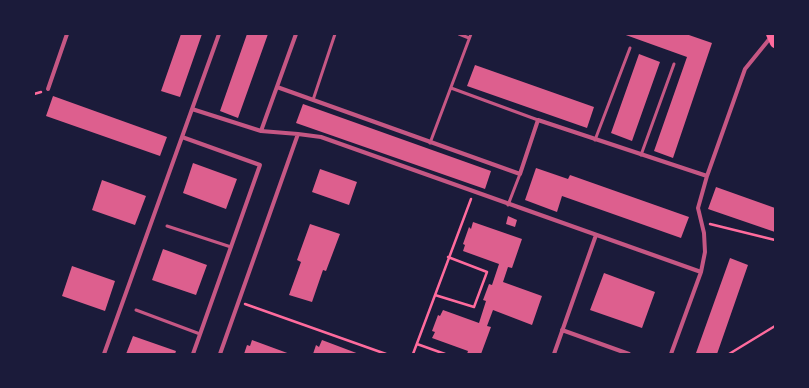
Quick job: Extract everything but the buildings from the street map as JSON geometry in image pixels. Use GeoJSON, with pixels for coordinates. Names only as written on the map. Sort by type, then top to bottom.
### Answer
{"type":"FeatureCollection","features":[{"type":"Feature","properties":{"kind":"street"},"geometry":{"type":"LineString","coordinates":[[48,89],[67,34]]}},
{"type":"Feature","properties":{"kind":"street"},"geometry":{"type":"LineString","coordinates":[[104,354],[219,34]]}},
{"type":"Feature","properties":{"kind":"street"},"geometry":{"type":"LineString","coordinates":[[262,131],[296,34]]}},
{"type":"Feature","properties":{"kind":"street"},"geometry":{"type":"LineString","coordinates":[[671,354],[701,272],[705,246],[698,208],[707,176],[746,69],[772,36]]}},
{"type":"Feature","properties":{"kind":"street"},"geometry":{"type":"LineString","coordinates":[[277,87],[520,174],[538,120],[707,176]]}},
{"type":"Feature","properties":{"kind":"street"},"geometry":{"type":"LineString","coordinates":[[192,109],[262,131],[298,134],[320,138],[701,272]]}},
{"type":"Feature","properties":{"kind":"street"},"geometry":{"type":"LineString","coordinates":[[220,354],[298,134]]}},
{"type":"Feature","properties":{"kind":"street"},"geometry":{"type":"LineString","coordinates":[[182,137],[260,165],[193,354]]}},
{"type":"Feature","properties":{"kind":"street"},"geometry":{"type":"LineString","coordinates":[[554,354],[596,235]]}},
{"type":"Feature","properties":{"kind":"street"},"geometry":{"type":"LineString","coordinates":[[562,330],[629,354]]}},
{"type":"Feature","properties":{"kind":"lane"},"geometry":{"type":"LineString","coordinates":[[313,100],[335,34]]}},
{"type":"Feature","properties":{"kind":"lane"},"geometry":{"type":"LineString","coordinates":[[430,143],[470,36],[460,34]]}},
{"type":"Feature","properties":{"kind":"lane"},"geometry":{"type":"LineString","coordinates":[[595,140],[630,48]]}},
{"type":"Feature","properties":{"kind":"lane"},"geometry":{"type":"LineString","coordinates":[[641,155],[674,64]]}},
{"type":"Feature","properties":{"kind":"lane"},"geometry":{"type":"LineString","coordinates":[[451,88],[538,120]]}},
{"type":"Feature","properties":{"kind":"lane"},"geometry":{"type":"LineString","coordinates":[[508,205],[520,174]]}},
{"type":"Feature","properties":{"kind":"lane"},"geometry":{"type":"LineString","coordinates":[[168,226],[231,247]]}},
{"type":"Feature","properties":{"kind":"lane"},"geometry":{"type":"LineString","coordinates":[[136,310],[200,334]]}},
{"type":"Feature","properties":{"kind":"path"},"geometry":{"type":"LineString","coordinates":[[413,354],[474,192]]}},
{"type":"Feature","properties":{"kind":"path"},"geometry":{"type":"LineString","coordinates":[[701,223],[764,236],[775,240]]}},
{"type":"Feature","properties":{"kind":"path"},"geometry":{"type":"LineString","coordinates":[[435,295],[474,307],[487,272],[448,258]]}},
{"type":"Feature","properties":{"kind":"path"},"geometry":{"type":"LineString","coordinates":[[239,302],[386,354]]}},
{"type":"Feature","properties":{"kind":"path"},"geometry":{"type":"LineString","coordinates":[[729,354],[775,326]]}},
{"type":"Feature","properties":{"kind":"path"},"geometry":{"type":"LineString","coordinates":[[417,344],[445,354]]}}]}
